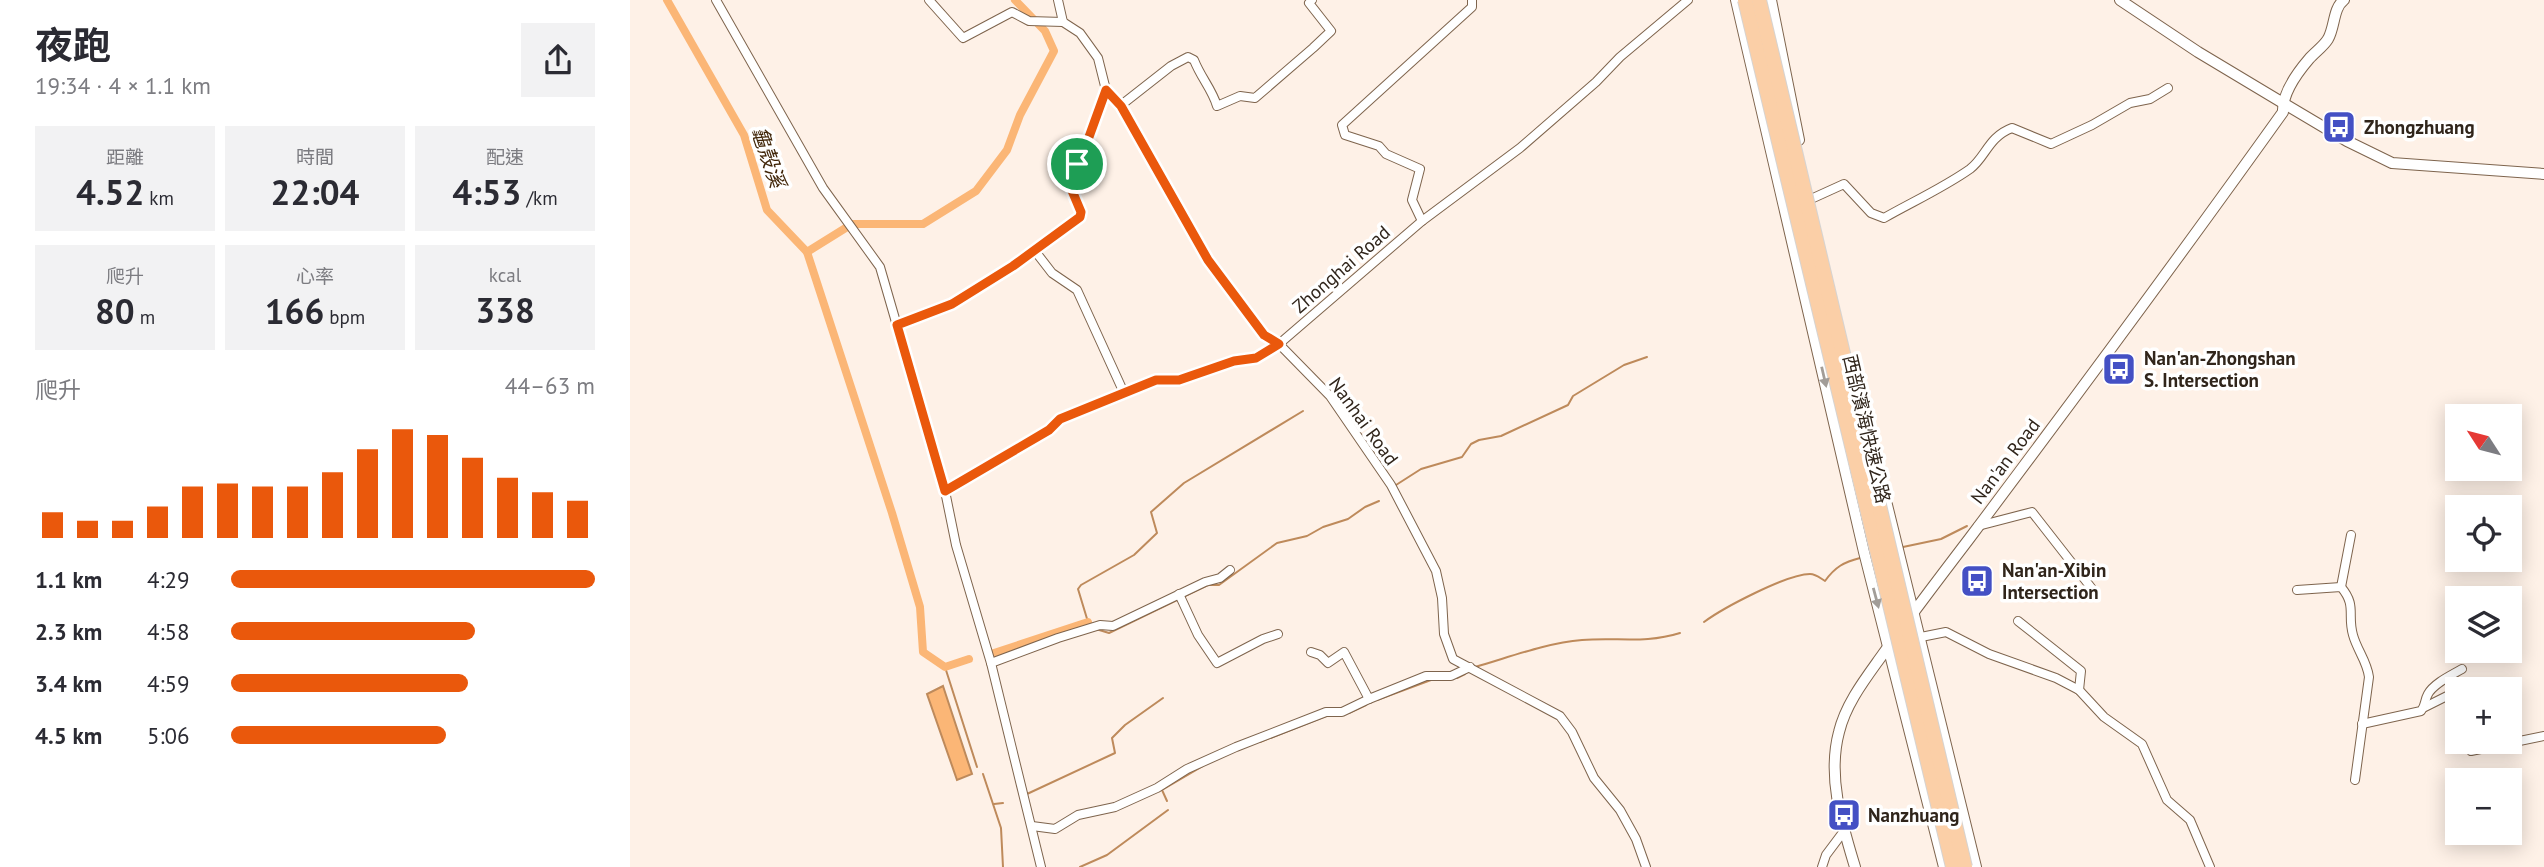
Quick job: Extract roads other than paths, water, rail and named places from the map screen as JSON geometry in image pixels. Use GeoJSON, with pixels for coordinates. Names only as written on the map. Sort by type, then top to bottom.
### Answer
{"type":"FeatureCollection","features":[{"type":"Feature","properties":{"kind":"highway","name":"西部濱海快速公路"},"geometry":{"type":"LineString","coordinates":[[1745,0],[1952,867]]}},
{"type":"Feature","properties":{"kind":"highway","name":"西部濱海快速公路"},"geometry":{"type":"LineString","coordinates":[[1759,0],[1965,867]]}},
{"type":"Feature","properties":{"kind":"street"},"geometry":{"type":"LineString","coordinates":[[716,0],[823,188],[880,267],[945,491],[956,545],[991,663],[1041,867]]}},
{"type":"Feature","properties":{"kind":"street"},"geometry":{"type":"LineString","coordinates":[[929,0],[963,38],[1012,12],[1029,22],[1063,22],[1058,0]]}},
{"type":"Feature","properties":{"kind":"street"},"geometry":{"type":"LineString","coordinates":[[1121,106],[1171,66],[1188,57],[1194,60],[1201,79],[1213,94],[1217,106],[1240,96],[1255,98],[1331,31],[1309,3],[1311,0]]}},
{"type":"Feature","properties":{"kind":"street"},"geometry":{"type":"LineString","coordinates":[[1422,221],[1412,200],[1420,169],[1386,155],[1379,146],[1345,135],[1342,125],[1472,8],[1472,0]]}},
{"type":"Feature","properties":{"kind":"street","name":"Zhonghai Road"},"geometry":{"type":"LineString","coordinates":[[945,491],[1049,430],[1060,419],[1156,380],[1179,380],[1234,361],[1256,358],[1279,344],[1422,221],[1520,148],[1596,82],[1620,57],[1688,0]]}},
{"type":"Feature","properties":{"kind":"street"},"geometry":{"type":"LineString","coordinates":[[1736,0],[1864,552],[1944,867]]}},
{"type":"Feature","properties":{"kind":"street"},"geometry":{"type":"LineString","coordinates":[[1771,0],[1811,199],[1976,867]]}},
{"type":"Feature","properties":{"kind":"street"},"geometry":{"type":"LineString","coordinates":[[2119,0],[2283,103],[2347,141],[2392,163],[2544,174]]}},
{"type":"Feature","properties":{"kind":"street","name":"Nan'an Road"},"geometry":{"type":"LineString","coordinates":[[1855,867],[1844,831],[1835,784],[1834,761],[1839,731],[1850,705],[1889,645],[2283,112],[2284,96],[2299,73],[2327,41],[2336,23],[2337,9],[2344,0]]}},
{"type":"Feature","properties":{"kind":"street","name":"Nanhai Road"},"geometry":{"type":"LineString","coordinates":[[1063,22],[1080,33],[1098,58],[1106,90],[1121,106],[1208,260],[1264,335],[1279,344],[1330,396],[1363,449],[1391,485],[1436,571],[1442,598],[1444,634],[1452,659],[1560,716],[1572,732],[1594,778],[1620,810],[1636,839],[1646,867]]}},
{"type":"Feature","properties":{"kind":"street"},"geometry":{"type":"LineString","coordinates":[[1811,199],[1844,184],[1871,213],[1884,219],[1970,169],[1987,146],[2006,130],[2012,128],[2051,144],[2130,103],[2151,99],[2168,88]]}},
{"type":"Feature","properties":{"kind":"street"},"geometry":{"type":"LineString","coordinates":[[897,325],[952,304],[1035,251],[1080,217],[1081,212],[1065,174],[1081,159],[1106,90]]}},
{"type":"Feature","properties":{"kind":"street"},"geometry":{"type":"LineString","coordinates":[[1035,251],[1052,273],[1077,290],[1124,393]]}},
{"type":"Feature","properties":{"kind":"street"},"geometry":{"type":"LineString","coordinates":[[1978,526],[2032,512],[2093,590]]}},
{"type":"Feature","properties":{"kind":"street"},"geometry":{"type":"LineString","coordinates":[[2341,587],[2351,535]]}},
{"type":"Feature","properties":{"kind":"street"},"geometry":{"type":"LineString","coordinates":[[991,663],[1100,625],[1113,626],[1205,582],[1220,578],[1230,570]]}},
{"type":"Feature","properties":{"kind":"street"},"geometry":{"type":"LineString","coordinates":[[2297,590],[2341,587]]}},
{"type":"Feature","properties":{"kind":"street"},"geometry":{"type":"LineString","coordinates":[[2341,587],[2351,599],[2353,634],[2368,666],[2369,677],[2356,780]]}},
{"type":"Feature","properties":{"kind":"street"},"geometry":{"type":"LineString","coordinates":[[1179,594],[1198,635],[1217,663],[1278,634]]}},
{"type":"Feature","properties":{"kind":"street"},"geometry":{"type":"LineString","coordinates":[[2018,621],[2081,671],[2079,690]]}},
{"type":"Feature","properties":{"kind":"street"},"geometry":{"type":"LineString","coordinates":[[1889,645],[1946,632],[1989,654],[2056,678],[2079,690],[2104,717],[2142,744],[2167,800],[2190,820],[2210,867]]}},
{"type":"Feature","properties":{"kind":"street"},"geometry":{"type":"LineString","coordinates":[[1311,652],[1320,655],[1328,663],[1344,652],[1369,699]]}},
{"type":"Feature","properties":{"kind":"street"},"geometry":{"type":"LineString","coordinates":[[1032,826],[1055,829],[1078,815],[1115,807],[1157,788],[1186,769],[1236,747],[1326,712],[1342,712],[1426,676],[1451,676],[1470,667]]}},
{"type":"Feature","properties":{"kind":"street"},"geometry":{"type":"LineString","coordinates":[[2425,707],[2428,693],[2462,669]]}},
{"type":"Feature","properties":{"kind":"street"},"geometry":{"type":"LineString","coordinates":[[2362,723],[2413,713],[2445,697]]}},
{"type":"Feature","properties":{"kind":"street"},"geometry":{"type":"LineString","coordinates":[[2522,741],[2544,736]]}},
{"type":"Feature","properties":{"kind":"street"},"geometry":{"type":"LineString","coordinates":[[1822,867],[1826,855],[1844,831]]}},
{"type":"Feature","properties":{"kind":"waterway","name":"龜殼溪"},"geometry":{"type":"LineString","coordinates":[[667,0],[744,135],[767,210],[807,252],[852,224],[923,224],[976,191],[1007,150],[1020,115],[1054,51],[1045,31],[1015,0]]}},
{"type":"Feature","properties":{"kind":"waterway"},"geometry":{"type":"LineString","coordinates":[[807,252],[920,607],[923,652],[945,667],[969,659]]}},
{"type":"Feature","properties":{"kind":"waterway"},"geometry":{"type":"LineString","coordinates":[[1396,485],[1421,469],[1462,457],[1471,444],[1479,440],[1501,436],[1568,405],[1573,396],[1624,365],[1647,357]]}},
{"type":"Feature","properties":{"kind":"waterway"},"geometry":{"type":"LineString","coordinates":[[1092,625],[1088,622],[1078,589],[1134,555],[1157,533],[1151,512],[1184,483],[1303,411]]}},
{"type":"Feature","properties":{"kind":"waterway"},"geometry":{"type":"LineString","coordinates":[[1185,596],[1208,585],[1219,585],[1277,543],[1307,536],[1323,527],[1348,519],[1379,501]]}},
{"type":"Feature","properties":{"kind":"waterway"},"geometry":{"type":"LineString","coordinates":[[1903,547],[1941,539],[1967,526]]}},
{"type":"Feature","properties":{"kind":"waterway"},"geometry":{"type":"LineString","coordinates":[[1704,622],[1771,585],[1810,574],[1825,581],[1840,566],[1860,558]]}},
{"type":"Feature","properties":{"kind":"waterway"},"geometry":{"type":"LineString","coordinates":[[1096,629],[1109,633],[1177,600]]}},
{"type":"Feature","properties":{"kind":"waterway"},"geometry":{"type":"LineString","coordinates":[[991,654],[1088,622]]}},
{"type":"Feature","properties":{"kind":"waterway"},"geometry":{"type":"LineString","coordinates":[[1475,667],[1542,647],[1569,642],[1643,639],[1680,633]]}},
{"type":"Feature","properties":{"kind":"waterway"},"geometry":{"type":"LineString","coordinates":[[945,667],[977,767]]}},
{"type":"Feature","properties":{"kind":"waterway"},"geometry":{"type":"LineString","coordinates":[[1457,678],[1465,674]]}},
{"type":"Feature","properties":{"kind":"waterway"},"geometry":{"type":"LineString","coordinates":[[1377,700],[1431,680]]}},
{"type":"Feature","properties":{"kind":"waterway"},"geometry":{"type":"LineString","coordinates":[[1027,794],[1115,753],[1112,738],[1125,725],[1163,698]]}},
{"type":"Feature","properties":{"kind":"waterway"},"geometry":{"type":"LineString","coordinates":[[1349,713],[1366,705]]}},
{"type":"Feature","properties":{"kind":"waterway"},"geometry":{"type":"LineString","coordinates":[[1260,742],[1326,716]]}},
{"type":"Feature","properties":{"kind":"waterway"},"geometry":{"type":"LineString","coordinates":[[1167,801],[1162,790],[1203,766]]}},
{"type":"Feature","properties":{"kind":"waterway"},"geometry":{"type":"LineString","coordinates":[[983,774],[1001,828],[1003,867]]}},
{"type":"Feature","properties":{"kind":"waterway"},"geometry":{"type":"LineString","coordinates":[[994,804],[1003,803]]}},
{"type":"Feature","properties":{"kind":"waterway"},"geometry":{"type":"LineString","coordinates":[[1080,867],[1107,855],[1168,810]]}},
{"type":"Feature","properties":{"kind":"place","name":"Zhongzhuang"},"geometry":{"type":"Point","coordinates":[2339,127]}},
{"type":"Feature","properties":{"kind":"place","name":"Nan'an-Zhongshan S. Intersection"},"geometry":{"type":"Point","coordinates":[2119,369]}},
{"type":"Feature","properties":{"kind":"place","name":"Nan'an-Xibin Intersection"},"geometry":{"type":"Point","coordinates":[1977,581]}},
{"type":"Feature","properties":{"kind":"place","name":"Nanzhuang"},"geometry":{"type":"Point","coordinates":[1844,815]}}]}
